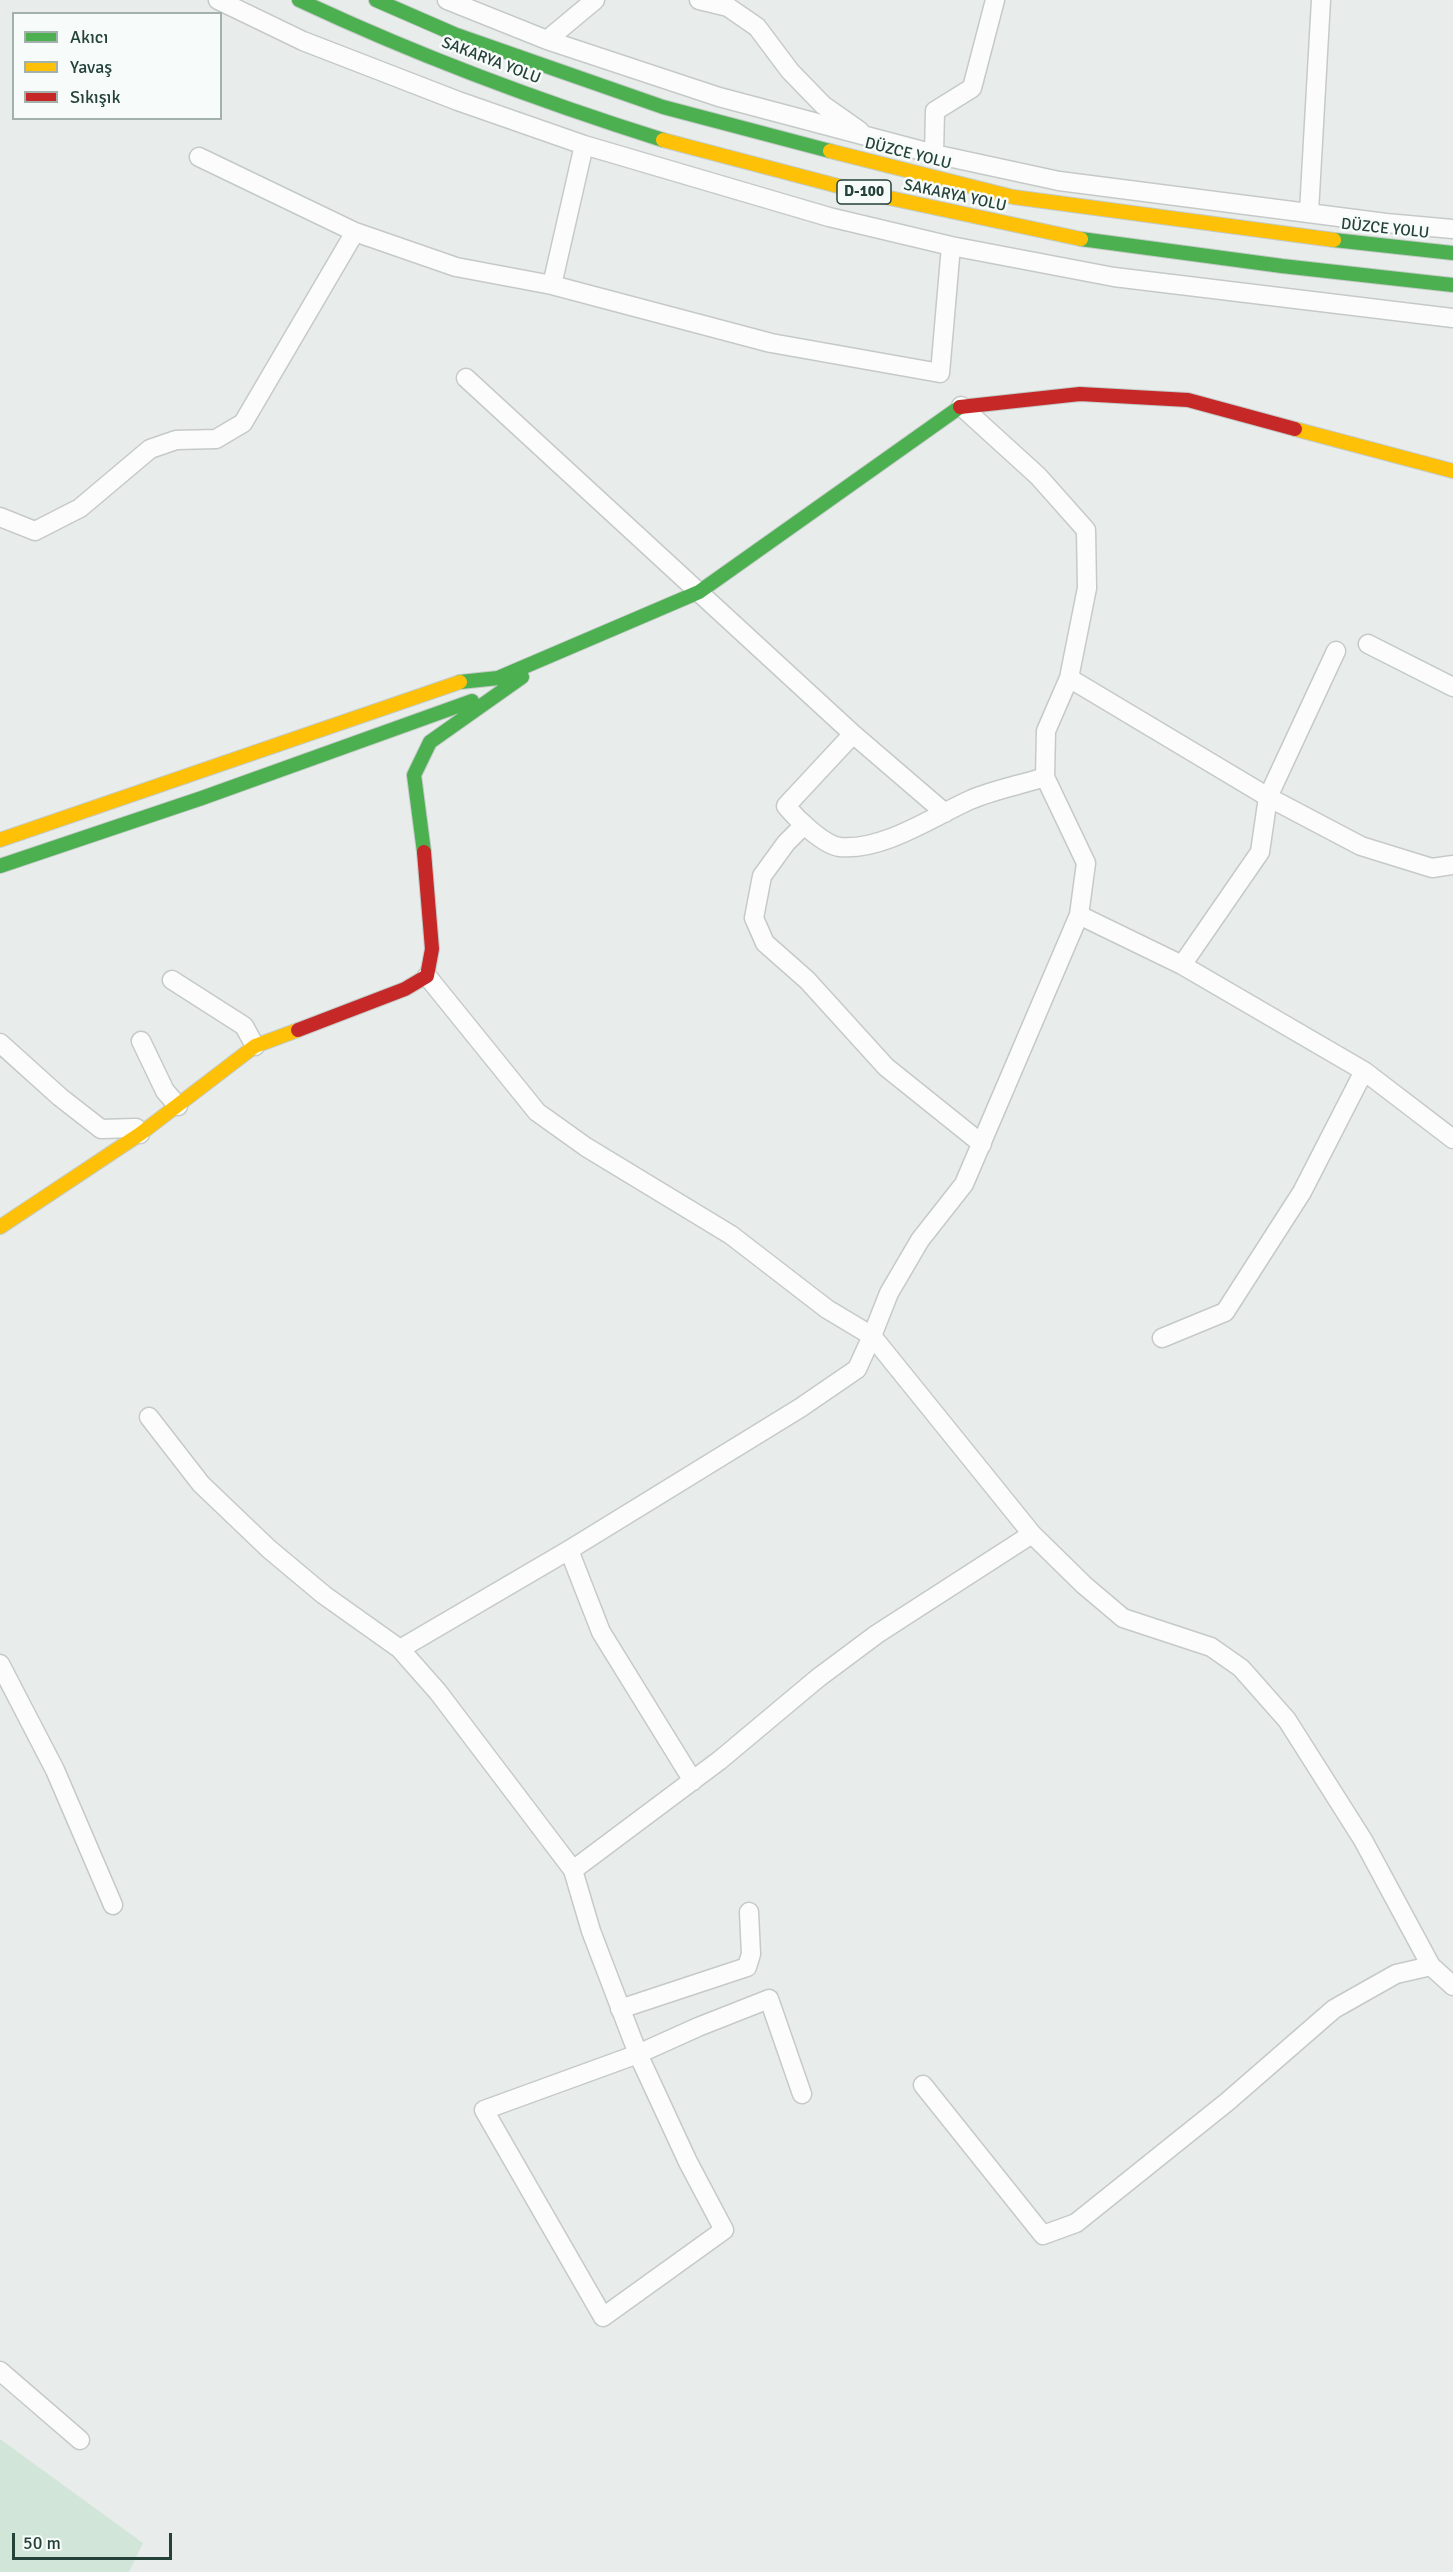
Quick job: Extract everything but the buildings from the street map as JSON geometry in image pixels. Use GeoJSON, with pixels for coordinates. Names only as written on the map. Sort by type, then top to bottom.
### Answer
{"type":"FeatureCollection","features":[{"type":"Feature","properties":{"kind":"main road","name":"SAKARYA YOLU"},"geometry":{"type":"LineString","coordinates":[[299,0],[363,30],[584,115],[704,152],[835,185],[947,212],[1079,238],[1282,266],[1453,285]]}},
{"type":"Feature","properties":{"kind":"main road","name":"DÜZCE YOLU"},"geometry":{"type":"LineString","coordinates":[[376,0],[454,34],[663,107],[1013,197],[1274,233],[1453,253]]}},
{"type":"Feature","properties":{"kind":"main road"},"geometry":{"type":"LineString","coordinates":[[0,840],[467,680],[498,678],[699,592],[961,406],[1080,394],[1188,400],[1453,471]]}},
{"type":"Feature","properties":{"kind":"main road"},"geometry":{"type":"LineString","coordinates":[[0,1227],[140,1134],[255,1046],[405,989],[427,976],[432,949],[428,886],[414,775],[430,742],[547,658]]}},
{"type":"Feature","properties":{"kind":"main road"},"geometry":{"type":"LineString","coordinates":[[0,866],[202,798],[476,700],[498,678]]}},
{"type":"Feature","properties":{"kind":"street"},"geometry":{"type":"LineString","coordinates":[[218,0],[303,41],[458,101],[584,145],[829,217],[951,246],[1114,277],[1453,318]]}},
{"type":"Feature","properties":{"kind":"street"},"geometry":{"type":"LineString","coordinates":[[447,0],[547,40],[718,98],[934,154],[1059,181],[1386,223],[1453,229]]}},
{"type":"Feature","properties":{"kind":"street"},"geometry":{"type":"LineString","coordinates":[[547,40],[595,0]]}},
{"type":"Feature","properties":{"kind":"street"},"geometry":{"type":"LineString","coordinates":[[699,0],[728,8],[758,27],[790,71],[823,105],[871,138]]}},
{"type":"Feature","properties":{"kind":"street"},"geometry":{"type":"LineString","coordinates":[[934,154],[935,111],[972,88],[995,0]]}},
{"type":"Feature","properties":{"kind":"street"},"geometry":{"type":"LineString","coordinates":[[1309,212],[1322,0]]}},
{"type":"Feature","properties":{"kind":"street"},"geometry":{"type":"LineString","coordinates":[[552,285],[584,145]]}},
{"type":"Feature","properties":{"kind":"street"},"geometry":{"type":"LineString","coordinates":[[199,157],[355,232],[456,267],[552,285],[771,343],[940,373],[951,246]]}},
{"type":"Feature","properties":{"kind":"street"},"geometry":{"type":"LineString","coordinates":[[0,518],[34,531],[80,508],[150,448],[176,440],[216,438],[243,423],[355,232]]}},
{"type":"Feature","properties":{"kind":"street"},"geometry":{"type":"LineString","coordinates":[[466,378],[854,734],[945,813]]}},
{"type":"Feature","properties":{"kind":"street"},"geometry":{"type":"LineString","coordinates":[[400,1649],[569,1550],[800,1408],[857,1369],[873,1336],[889,1293],[920,1240],[964,1184],[1078,915],[1086,863],[1045,777],[1046,731],[1069,678],[1088,588],[1086,530],[1038,476],[961,406]]}},
{"type":"Feature","properties":{"kind":"street"},"geometry":{"type":"LineString","coordinates":[[1368,644],[1453,687]]}},
{"type":"Feature","properties":{"kind":"street"},"geometry":{"type":"LineString","coordinates":[[1182,965],[1260,852],[1268,797],[1336,651]]}},
{"type":"Feature","properties":{"kind":"street"},"geometry":{"type":"LineString","coordinates":[[1069,678],[1268,797],[1361,846],[1432,868],[1453,865]]}},
{"type":"Feature","properties":{"kind":"street"},"geometry":{"type":"LineString","coordinates":[[854,734],[786,806],[803,826],[838,847],[872,844],[970,800],[1045,777]]}},
{"type":"Feature","properties":{"kind":"street"},"geometry":{"type":"LineString","coordinates":[[803,826],[786,843],[762,876],[754,918],[765,943],[807,980],[886,1067],[982,1144]]}},
{"type":"Feature","properties":{"kind":"street"},"geometry":{"type":"LineString","coordinates":[[1078,915],[1182,965],[1364,1071],[1453,1139]]}},
{"type":"Feature","properties":{"kind":"street"},"geometry":{"type":"LineString","coordinates":[[427,976],[537,1112],[586,1147],[731,1235],[827,1309],[873,1336],[917,1394],[1032,1534],[1123,1618],[1211,1647],[1241,1668],[1294,1730],[1363,1840],[1431,1966],[1453,1986]]}},
{"type":"Feature","properties":{"kind":"street"},"geometry":{"type":"LineString","coordinates":[[172,980],[244,1026],[255,1046]]}},
{"type":"Feature","properties":{"kind":"street"},"geometry":{"type":"LineString","coordinates":[[141,1041],[165,1091],[178,1106]]}},
{"type":"Feature","properties":{"kind":"street"},"geometry":{"type":"LineString","coordinates":[[0,1043],[101,1130],[136,1128],[140,1134]]}},
{"type":"Feature","properties":{"kind":"street"},"geometry":{"type":"LineString","coordinates":[[1162,1338],[1226,1312],[1302,1192],[1364,1071]]}},
{"type":"Feature","properties":{"kind":"street"},"geometry":{"type":"LineString","coordinates":[[149,1417],[201,1484],[269,1549],[324,1595],[400,1649],[438,1692],[573,1870],[591,1931],[638,2054],[688,2162],[724,2230],[603,2317],[484,2110],[638,2054],[769,1999],[802,2094]]}},
{"type":"Feature","properties":{"kind":"street"},"geometry":{"type":"LineString","coordinates":[[573,1870],[693,1781],[818,1678],[877,1634],[1032,1534]]}},
{"type":"Feature","properties":{"kind":"street"},"geometry":{"type":"LineString","coordinates":[[569,1550],[601,1632],[693,1781]]}},
{"type":"Feature","properties":{"kind":"street"},"geometry":{"type":"LineString","coordinates":[[0,1664],[55,1770],[113,1905]]}},
{"type":"Feature","properties":{"kind":"street"},"geometry":{"type":"LineString","coordinates":[[620,2009],[747,1967],[751,1954],[748,1912]]}},
{"type":"Feature","properties":{"kind":"street"},"geometry":{"type":"LineString","coordinates":[[923,2085],[1043,2235],[1076,2223],[1218,2109],[1334,2009],[1396,1974],[1431,1966]]}},
{"type":"Feature","properties":{"kind":"street"},"geometry":{"type":"LineString","coordinates":[[0,2371],[80,2440]]}},
{"type":"Feature","properties":{"kind":"green space"},"geometry":{"type":"Polygon","coordinates":[[[0,2439],[143,2543],[129,2572],[0,2572],[0,2439]]]}},
{"type":"Feature","properties":{"kind":"traffic: fast"},"geometry":{"type":"LineString","coordinates":[[299,0],[388,40],[478,76],[663,140]]}},
{"type":"Feature","properties":{"kind":"traffic: fast"},"geometry":{"type":"LineString","coordinates":[[376,0],[454,34],[663,107],[830,151]]}},
{"type":"Feature","properties":{"kind":"traffic: fast"},"geometry":{"type":"LineString","coordinates":[[1081,239],[1282,266],[1453,285]]}},
{"type":"Feature","properties":{"kind":"traffic: fast"},"geometry":{"type":"LineString","coordinates":[[1334,240],[1453,253]]}},
{"type":"Feature","properties":{"kind":"traffic: fast"},"geometry":{"type":"LineString","coordinates":[[460,682],[498,678],[699,592],[960,407]]}},
{"type":"Feature","properties":{"kind":"traffic: fast"},"geometry":{"type":"LineString","coordinates":[[424,852],[414,775],[430,742],[522,677]]}},
{"type":"Feature","properties":{"kind":"traffic: fast"},"geometry":{"type":"LineString","coordinates":[[0,866],[202,798],[472,701]]}},
{"type":"Feature","properties":{"kind":"traffic: slow"},"geometry":{"type":"LineString","coordinates":[[663,140],[857,191],[1081,239]]}},
{"type":"Feature","properties":{"kind":"traffic: slow"},"geometry":{"type":"LineString","coordinates":[[830,151],[1013,197],[1334,240]]}},
{"type":"Feature","properties":{"kind":"traffic: slow"},"geometry":{"type":"LineString","coordinates":[[1295,429],[1453,471]]}},
{"type":"Feature","properties":{"kind":"traffic: slow"},"geometry":{"type":"LineString","coordinates":[[0,840],[460,682]]}},
{"type":"Feature","properties":{"kind":"traffic: slow"},"geometry":{"type":"LineString","coordinates":[[0,1227],[140,1134],[255,1046],[298,1030]]}},
{"type":"Feature","properties":{"kind":"traffic: jam"},"geometry":{"type":"LineString","coordinates":[[960,407],[1080,394],[1188,400],[1295,429]]}},
{"type":"Feature","properties":{"kind":"traffic: jam"},"geometry":{"type":"LineString","coordinates":[[298,1030],[405,989],[427,976],[432,949],[424,852]]}}]}
